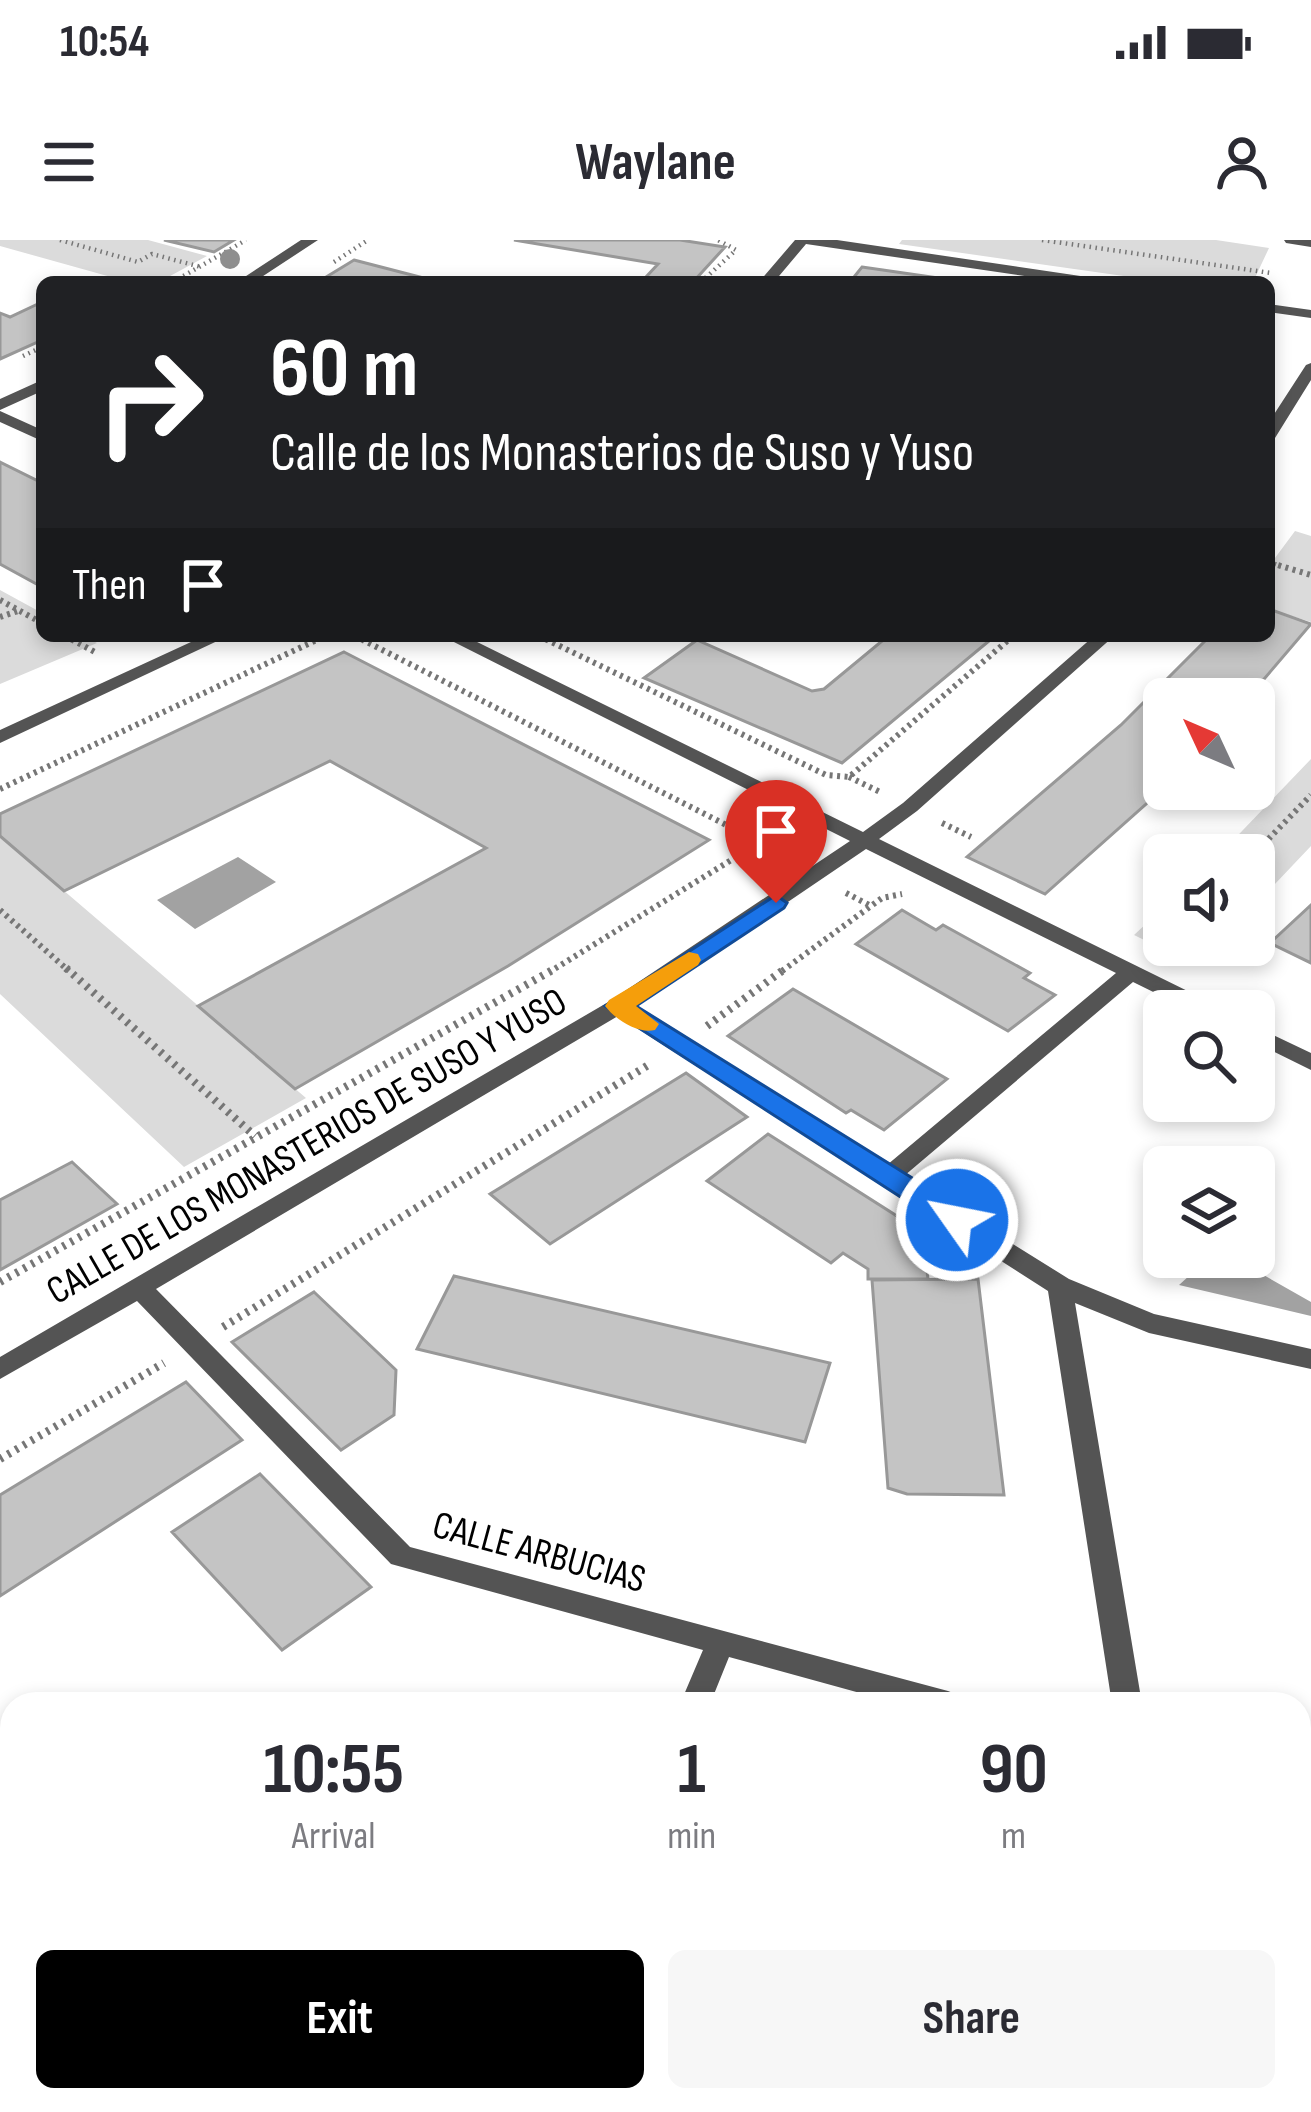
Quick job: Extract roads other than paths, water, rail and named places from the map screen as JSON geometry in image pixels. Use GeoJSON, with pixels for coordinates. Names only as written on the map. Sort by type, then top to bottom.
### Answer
{"type":"FeatureCollection","features":[{"type":"Feature","properties":{"kind":"street"},"geometry":{"type":"LineString","coordinates":[[254,276],[311,240]]}},
{"type":"Feature","properties":{"kind":"street"},"geometry":{"type":"LineString","coordinates":[[772,276],[806,240],[1053,276]]}},
{"type":"Feature","properties":{"kind":"street"},"geometry":{"type":"LineString","coordinates":[[1291,240],[1311,243]]}},
{"type":"Feature","properties":{"kind":"street"},"geometry":{"type":"LineString","coordinates":[[1275,309],[1311,314]]}},
{"type":"Feature","properties":{"kind":"street"},"geometry":{"type":"LineString","coordinates":[[1275,425],[1311,368]]}},
{"type":"Feature","properties":{"kind":"street"},"geometry":{"type":"LineString","coordinates":[[0,405],[36,388]]}},
{"type":"Feature","properties":{"kind":"street"},"geometry":{"type":"LineString","coordinates":[[0,416],[36,433]]}},
{"type":"Feature","properties":{"kind":"street"},"geometry":{"type":"LineString","coordinates":[[0,737],[206,642]]}},
{"type":"Feature","properties":{"kind":"street"},"geometry":{"type":"LineString","coordinates":[[463,642],[1167,990]]}},
{"type":"Feature","properties":{"kind":"street","name":"CALLE DE LOS MONASTERIOS DE SUSO Y YUSO"},"geometry":{"type":"LineString","coordinates":[[0,1369],[618,1006],[867,841],[1021,714],[1099,642]]}},
{"type":"Feature","properties":{"kind":"street"},"geometry":{"type":"LineString","coordinates":[[889,1176],[1131,972]]}},
{"type":"Feature","properties":{"kind":"street"},"geometry":{"type":"LineString","coordinates":[[618,1006],[1060,1286],[1149,1323],[1311,1359]]}},
{"type":"Feature","properties":{"kind":"street"},"geometry":{"type":"LineString","coordinates":[[1275,1044],[1311,1062]]}},
{"type":"Feature","properties":{"kind":"street"},"geometry":{"type":"LineString","coordinates":[[1060,1286],[1125,1692]]}},
{"type":"Feature","properties":{"kind":"street","name":"CALLE ARBUCIAS"},"geometry":{"type":"LineString","coordinates":[[140,1288],[401,1556],[904,1692]]}},
{"type":"Feature","properties":{"kind":"street"},"geometry":{"type":"LineString","coordinates":[[699,1692],[720,1642]]}}]}
